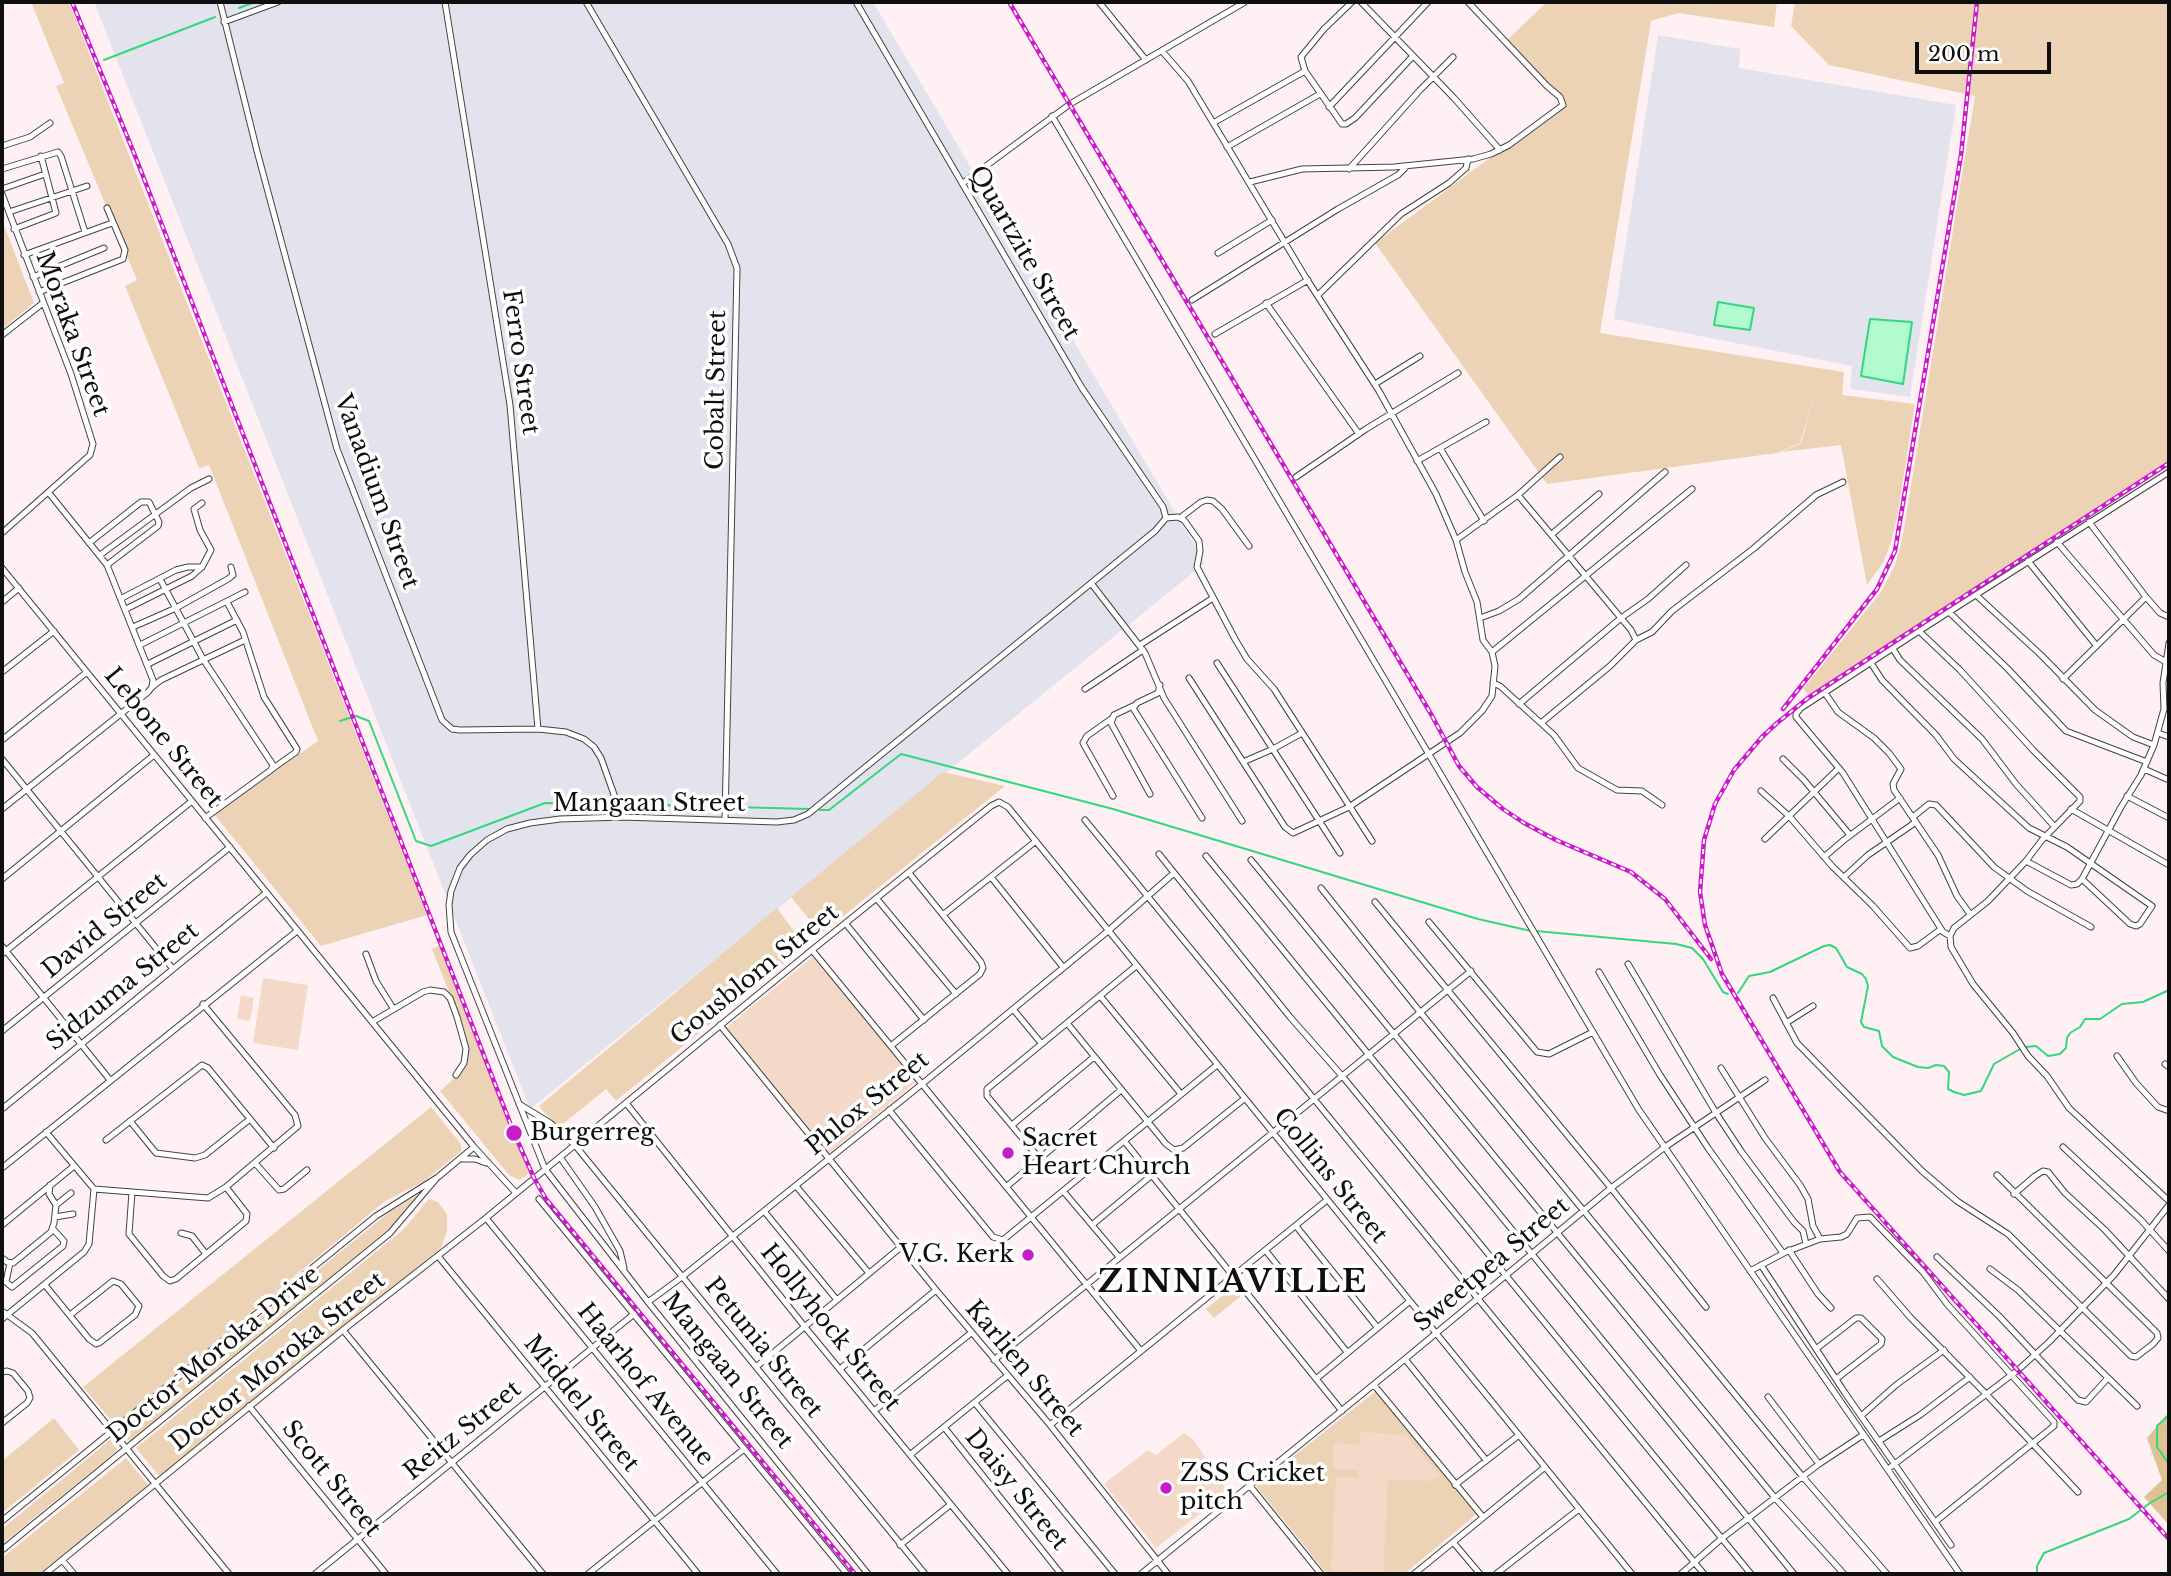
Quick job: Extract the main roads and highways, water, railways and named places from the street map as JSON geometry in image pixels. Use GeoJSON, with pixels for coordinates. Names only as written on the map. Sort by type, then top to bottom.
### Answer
{"type":"FeatureCollection","features":[{"type":"Feature","properties":{"kind":"waterway"},"geometry":{"type":"LineString","coordinates":[[239,8],[255,2]]}},
{"type":"Feature","properties":{"kind":"waterway"},"geometry":{"type":"LineString","coordinates":[[104,60],[215,17]]}},
{"type":"Feature","properties":{"kind":"waterway"},"geometry":{"type":"LineString","coordinates":[[340,721],[356,716],[369,721],[416,841],[431,846],[545,803],[615,804]]}},
{"type":"Feature","properties":{"kind":"waterway"},"geometry":{"type":"LineString","coordinates":[[820,810],[829,810],[901,754],[1113,809],[1478,919],[1531,931]]}},
{"type":"Feature","properties":{"kind":"waterway"},"geometry":{"type":"LineString","coordinates":[[621,804],[809,809]]}},
{"type":"Feature","properties":{"kind":"waterway"},"geometry":{"type":"LineString","coordinates":[[1536,931],[1676,944],[1692,948],[1703,959],[1723,992],[1728,994]]}},
{"type":"Feature","properties":{"kind":"waterway"},"geometry":{"type":"LineString","coordinates":[[1738,993],[1749,976],[1770,972],[1830,945],[1836,948],[1847,967],[1866,979],[1868,986],[1861,1022],[1864,1027],[1879,1031],[1882,1046],[1893,1057],[1918,1067],[1944,1066],[1949,1072],[1948,1089],[1964,1095],[1981,1091],[1994,1064],[2020,1049]]}},
{"type":"Feature","properties":{"kind":"waterway"},"geometry":{"type":"LineString","coordinates":[[2025,1047],[2036,1046],[2048,1056],[2060,1054],[2066,1048],[2070,1033],[2080,1027],[2085,1019],[2100,1019],[2122,1004],[2143,1002],[2169,990]]}},
{"type":"Feature","properties":{"kind":"waterway"},"geometry":{"type":"LineString","coordinates":[[2169,1415],[2157,1426],[2157,1447],[2169,1464]]}},
{"type":"Feature","properties":{"kind":"waterway"},"geometry":{"type":"LineString","coordinates":[[2037,1574],[2037,1566],[2044,1553],[2129,1519],[2169,1492]]}},
{"type":"Feature","properties":{"kind":"railway"},"geometry":{"type":"LineString","coordinates":[[72,2],[136,158],[514,1133],[534,1178],[546,1199],[855,1574]]}},
{"type":"Feature","properties":{"kind":"railway"},"geometry":{"type":"LineString","coordinates":[[1009,2],[1431,714],[1459,766],[1477,787],[1524,823],[1556,840],[1631,872],[1665,899],[1711,959]]}},
{"type":"Feature","properties":{"kind":"railway"},"geometry":{"type":"LineString","coordinates":[[1783,709],[1877,589],[1895,551],[1961,155],[1977,2]]}},
{"type":"Feature","properties":{"kind":"railway"},"geometry":{"type":"LineString","coordinates":[[2169,463],[1808,698],[1777,723],[1734,770],[1715,804],[1704,840],[1700,892],[1705,925],[1722,974],[1840,1172],[2169,1539]]}},
{"type":"Feature","properties":{"kind":"place","name":"Burgerreg"},"geometry":{"type":"Point","coordinates":[514,1133]}},
{"type":"Feature","properties":{"kind":"place","name":"Sacret Heart Church"},"geometry":{"type":"Point","coordinates":[1008,1153]}},
{"type":"Feature","properties":{"kind":"place","name":"V.G. Kerk"},"geometry":{"type":"Point","coordinates":[1028,1255]}},
{"type":"Feature","properties":{"kind":"place","name":"ZSS Cricket pitch"},"geometry":{"type":"Point","coordinates":[1166,1488]}},
{"type":"Feature","properties":{"kind":"district","name":"ZINNIAVILLE"},"geometry":{"type":"Point","coordinates":[1233,1283]}}]}
